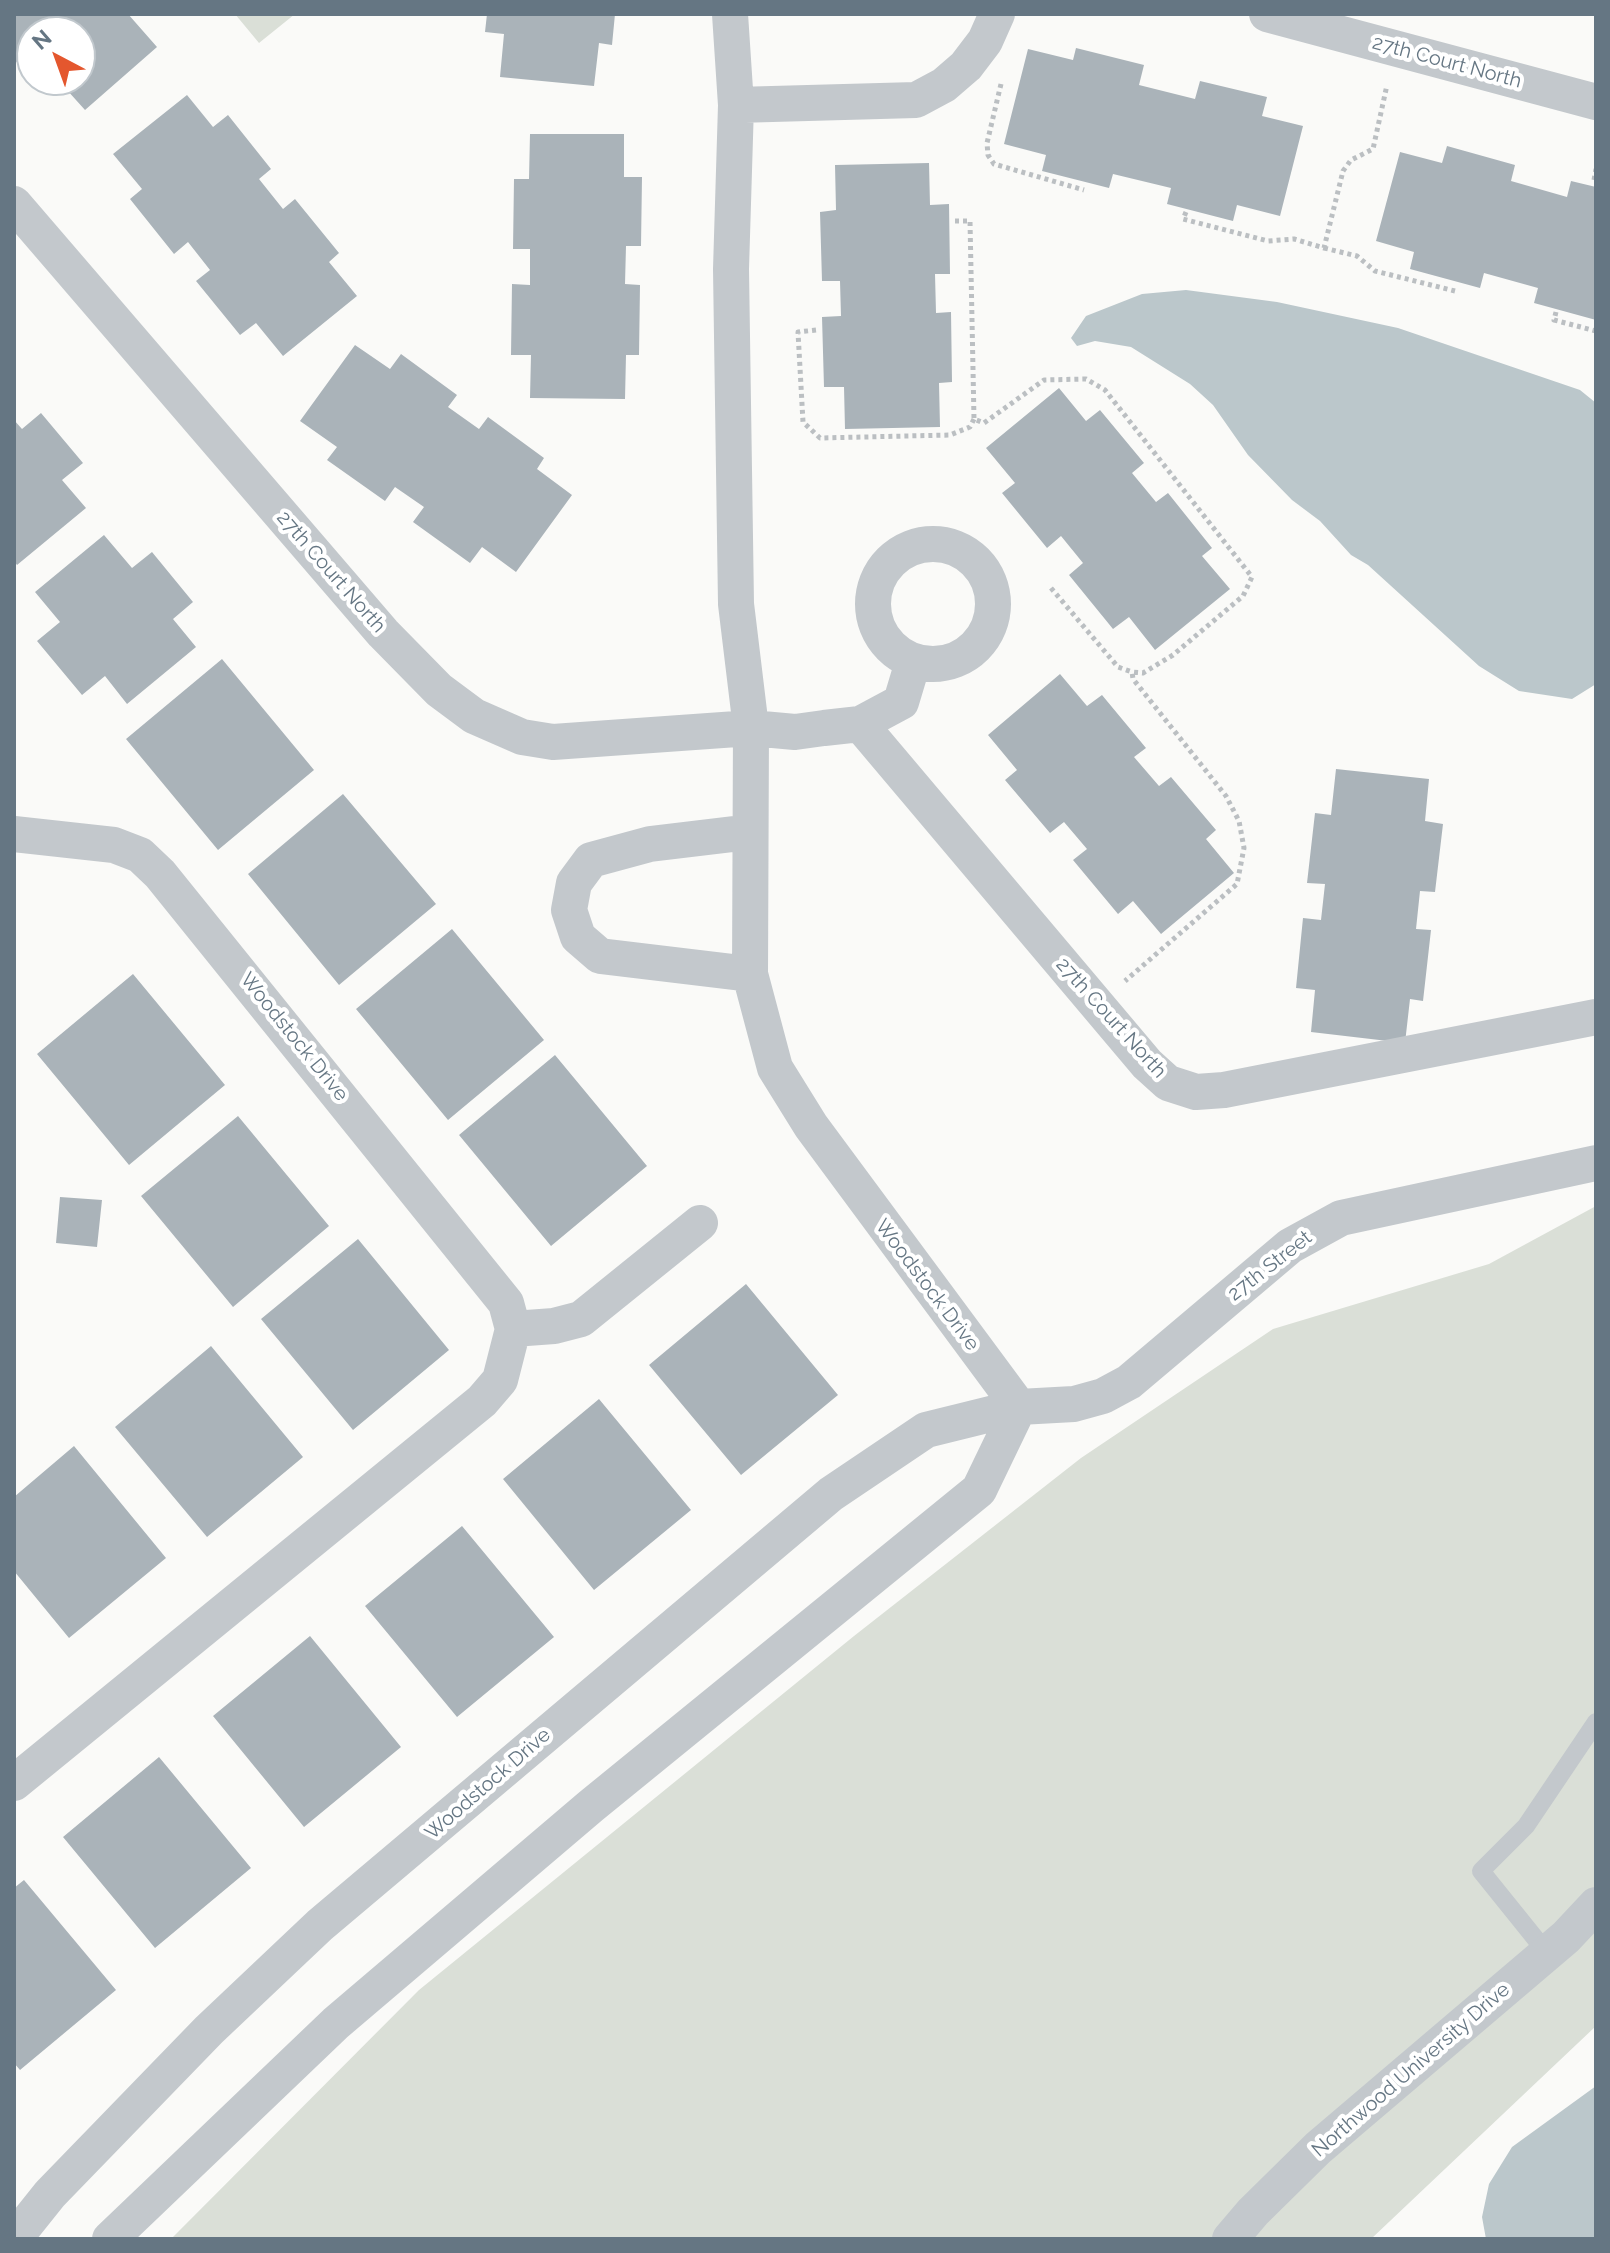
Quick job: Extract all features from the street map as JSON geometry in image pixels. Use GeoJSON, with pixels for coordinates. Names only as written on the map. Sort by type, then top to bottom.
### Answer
{"type":"FeatureCollection","features":[{"type":"Feature","properties":{"kind":"street"},"geometry":{"type":"LineString","coordinates":[[730,14],[736,105],[731,269],[736,604],[751,728],[750,974],[627,962],[600,956],[578,937],[569,910],[574,883],[591,860],[650,844],[750,832]]}},
{"type":"Feature","properties":{"kind":"street"},"geometry":{"type":"LineString","coordinates":[[736,105],[916,100],[944,85],[966,66],[985,41],[997,14]]}},
{"type":"Feature","properties":{"kind":"street","name":"27th Court North"},"geometry":{"type":"LineString","coordinates":[[1288,17],[1596,102]]}},
{"type":"Feature","properties":{"kind":"street","name":"27th Court North"},"geometry":{"type":"LineString","coordinates":[[14,204],[383,633],[439,690],[474,716],[522,737],[553,742],[751,728],[795,732],[860,724],[1097,1006],[1147,1064],[1168,1083],[1196,1092],[1224,1090],[1596,1017]]}},
{"type":"Feature","properties":{"kind":"street"},"geometry":{"type":"LineString","coordinates":[[860,724],[901,702],[913,662]]}},
{"type":"Feature","properties":{"kind":"street","name":"Woodstock Drive"},"geometry":{"type":"LineString","coordinates":[[14,834],[114,845],[140,855],[160,874],[506,1303],[513,1329]]}},
{"type":"Feature","properties":{"kind":"street","name":"Woodstock Drive"},"geometry":{"type":"LineString","coordinates":[[14,2239],[82,2161],[209,2030],[320,1925],[831,1494],[926,1430],[1019,1407],[837,1163],[775,1068],[750,974]]}},
{"type":"Feature","properties":{"kind":"street","name":"27th Street"},"geometry":{"type":"LineString","coordinates":[[1019,1407],[1074,1404],[1103,1396],[1129,1382],[1290,1246],[1341,1218],[1596,1163]]}},
{"type":"Feature","properties":{"kind":"street"},"geometry":{"type":"LineString","coordinates":[[14,1783],[482,1401],[500,1380],[513,1329],[554,1326],[581,1319],[700,1223]]}},
{"type":"Feature","properties":{"kind":"street"},"geometry":{"type":"LineString","coordinates":[[110,2239],[336,2023],[591,1806],[979,1490],[1019,1407]]}},
{"type":"Feature","properties":{"kind":"street","name":"Northwood University Drive"},"geometry":{"type":"LineString","coordinates":[[1230,2239],[1318,2148],[1547,1953],[1596,1905]]}},
{"type":"Feature","properties":{"kind":"lane"},"geometry":{"type":"LineString","coordinates":[[1547,1953],[1481,1871],[1526,1826],[1596,1722]]}},
{"type":"Feature","properties":{"kind":"path"},"geometry":{"type":"LineString","coordinates":[[1324,248],[1343,171],[1351,160],[1373,149],[1394,48]]}},
{"type":"Feature","properties":{"kind":"path"},"geometry":{"type":"LineString","coordinates":[[1003,77],[987,143],[994,164],[1084,190]]}},
{"type":"Feature","properties":{"kind":"path"},"geometry":{"type":"LineString","coordinates":[[1594,180],[1596,169]]}},
{"type":"Feature","properties":{"kind":"path"},"geometry":{"type":"LineString","coordinates":[[1186,212],[1183,219],[1268,241],[1294,239],[1357,256],[1375,271],[1455,291]]}},
{"type":"Feature","properties":{"kind":"path"},"geometry":{"type":"LineString","coordinates":[[816,330],[798,332],[803,422],[820,438],[950,435],[970,427],[974,419],[970,221],[955,221]]}},
{"type":"Feature","properties":{"kind":"path"},"geometry":{"type":"LineString","coordinates":[[1556,312],[1554,320],[1596,331]]}},
{"type":"Feature","properties":{"kind":"path"},"geometry":{"type":"LineString","coordinates":[[974,419],[984,423],[1044,380],[1086,379],[1105,390],[1127,415],[1252,577],[1243,596],[1158,666],[1143,673],[1118,667],[1051,588]]}},
{"type":"Feature","properties":{"kind":"path"},"geometry":{"type":"LineString","coordinates":[[1097,1006],[1227,895],[1237,884],[1243,868],[1244,848],[1239,821],[1226,796],[1133,679],[1132,672]]}},
{"type":"Feature","properties":{"kind":"shaded area"},"geometry":{"type":"Polygon","coordinates":[[[235,14],[295,14],[259,43],[235,14]]]}},
{"type":"Feature","properties":{"kind":"shaded area"},"geometry":{"type":"Polygon","coordinates":[[[1186,290],[1277,302],[1398,328],[1580,390],[1596,403],[1596,684],[1572,699],[1519,691],[1479,666],[1368,565],[1351,555],[1320,521],[1292,500],[1248,455],[1213,405],[1190,384],[1131,347],[1095,341],[1077,346],[1071,338],[1086,316],[1142,294],[1186,290]]]}},
{"type":"Feature","properties":{"kind":"shaded area"},"geometry":{"type":"Polygon","coordinates":[[[1596,1206],[1596,2026],[1371,2239],[171,2239],[419,1990],[854,1636],[1081,1458],[1273,1329],[1489,1264],[1596,1206]]]}},
{"type":"Feature","properties":{"kind":"shaded area"},"geometry":{"type":"Polygon","coordinates":[[[1596,2086],[1596,2239],[1486,2239],[1482,2217],[1489,2184],[1512,2147],[1596,2086]]]}},
{"type":"Feature","properties":{"kind":"building"},"geometry":{"type":"Polygon","coordinates":[[[14,14],[128,14],[157,47],[85,110],[72,96],[96,96],[96,16],[16,16],[16,61],[14,14]]]}},
{"type":"Feature","properties":{"kind":"building"},"geometry":{"type":"Polygon","coordinates":[[[487,14],[615,14],[612,45],[599,43],[594,86],[500,77],[504,34],[485,32],[487,14]]]}},
{"type":"Feature","properties":{"kind":"building"},"geometry":{"type":"Polygon","coordinates":[[[1076,48],[1144,65],[1139,85],[1195,99],[1200,81],[1267,97],[1262,116],[1303,126],[1280,216],[1237,205],[1233,221],[1167,204],[1171,188],[1113,174],[1109,188],[1042,171],[1046,155],[1004,144],[1028,49],[1073,60],[1076,48]]]}},
{"type":"Feature","properties":{"kind":"building"},"geometry":{"type":"Polygon","coordinates":[[[187,95],[213,127],[228,115],[271,169],[259,179],[283,209],[295,199],[339,253],[329,262],[357,296],[283,356],[256,323],[240,335],[196,281],[210,270],[188,242],[174,254],[130,199],[142,189],[113,154],[187,95]]]}},
{"type":"Feature","properties":{"kind":"building"},"geometry":{"type":"Polygon","coordinates":[[[530,134],[624,134],[624,177],[642,177],[641,246],[626,246],[625,284],[640,285],[639,355],[626,355],[625,399],[530,398],[531,355],[511,355],[512,284],[530,285],[530,249],[513,249],[514,179],[529,179],[530,134]]]}},
{"type":"Feature","properties":{"kind":"building"},"geometry":{"type":"Polygon","coordinates":[[[1447,146],[1515,165],[1511,181],[1567,197],[1571,181],[1596,187],[1596,320],[1534,303],[1538,288],[1484,273],[1480,288],[1410,269],[1414,252],[1376,241],[1400,152],[1442,163],[1447,146]]]}},
{"type":"Feature","properties":{"kind":"building"},"geometry":{"type":"Polygon","coordinates":[[[929,163],[930,205],[949,204],[950,274],[935,274],[936,313],[951,312],[952,382],[939,383],[940,427],[845,429],[844,387],[824,387],[822,317],[841,316],[840,281],[822,281],[820,212],[836,210],[835,165],[929,163]]]}},
{"type":"Feature","properties":{"kind":"building"},"geometry":{"type":"Polygon","coordinates":[[[355,345],[390,369],[401,354],[457,395],[448,407],[479,429],[488,417],[544,458],[537,469],[572,495],[516,572],[482,547],[470,563],[413,522],[424,507],[395,487],[385,501],[327,460],[337,447],[300,421],[355,345]]]}},
{"type":"Feature","properties":{"kind":"building"},"geometry":{"type":"Polygon","coordinates":[[[1059,388],[1086,421],[1100,410],[1144,463],[1132,473],[1156,502],[1168,493],[1212,548],[1202,556],[1230,589],[1155,650],[1129,617],[1113,629],[1069,575],[1083,563],[1061,536],[1047,548],[1002,493],[1015,483],[986,448],[1059,388]]]}},
{"type":"Feature","properties":{"kind":"building"},"geometry":{"type":"Polygon","coordinates":[[[41,413],[83,463],[62,480],[86,508],[17,565],[14,561],[14,420],[22,429],[41,413]]]}},
{"type":"Feature","properties":{"kind":"building"},"geometry":{"type":"Polygon","coordinates":[[[104,535],[132,568],[152,552],[193,602],[173,619],[196,647],[127,704],[105,676],[82,695],[37,641],[60,622],[35,592],[104,535]]]}},
{"type":"Feature","properties":{"kind":"building"},"geometry":{"type":"Polygon","coordinates":[[[222,659],[314,770],[218,850],[126,739],[222,659]]]}},
{"type":"Feature","properties":{"kind":"building"},"geometry":{"type":"Polygon","coordinates":[[[1060,674],[1087,706],[1102,695],[1146,748],[1134,757],[1159,786],[1171,777],[1216,830],[1206,839],[1234,873],[1161,934],[1133,901],[1118,914],[1073,860],[1087,849],[1064,822],[1050,833],[1005,780],[1017,770],[988,735],[1060,674]]]}},
{"type":"Feature","properties":{"kind":"building"},"geometry":{"type":"Polygon","coordinates":[[[1336,769],[1429,779],[1425,821],[1443,824],[1435,892],[1420,891],[1416,929],[1431,930],[1423,1001],[1410,999],[1405,1043],[1311,1032],[1315,990],[1296,988],[1303,918],[1321,920],[1325,884],[1307,883],[1315,813],[1331,815],[1336,769]]]}},
{"type":"Feature","properties":{"kind":"building"},"geometry":{"type":"Polygon","coordinates":[[[343,794],[436,904],[339,985],[248,874],[343,794]]]}},
{"type":"Feature","properties":{"kind":"building"},"geometry":{"type":"Polygon","coordinates":[[[452,929],[544,1040],[448,1120],[356,1009],[452,929]]]}},
{"type":"Feature","properties":{"kind":"building"},"geometry":{"type":"Polygon","coordinates":[[[133,974],[225,1085],[129,1165],[37,1054],[133,974]]]}},
{"type":"Feature","properties":{"kind":"building"},"geometry":{"type":"Polygon","coordinates":[[[555,1055],[647,1166],[551,1246],[459,1135],[555,1055]]]}},
{"type":"Feature","properties":{"kind":"building"},"geometry":{"type":"Polygon","coordinates":[[[238,1116],[329,1226],[233,1307],[141,1196],[238,1116]]]}},
{"type":"Feature","properties":{"kind":"building"},"geometry":{"type":"Polygon","coordinates":[[[60,1197],[102,1200],[97,1247],[56,1243],[60,1197]]]}},
{"type":"Feature","properties":{"kind":"building"},"geometry":{"type":"Polygon","coordinates":[[[358,1239],[449,1350],[353,1430],[261,1319],[358,1239]]]}},
{"type":"Feature","properties":{"kind":"building"},"geometry":{"type":"Polygon","coordinates":[[[746,1284],[838,1395],[741,1475],[649,1365],[746,1284]]]}},
{"type":"Feature","properties":{"kind":"building"},"geometry":{"type":"Polygon","coordinates":[[[211,1346],[303,1457],[207,1537],[115,1427],[211,1346]]]}},
{"type":"Feature","properties":{"kind":"building"},"geometry":{"type":"Polygon","coordinates":[[[599,1399],[691,1510],[594,1590],[503,1479],[599,1399]]]}},
{"type":"Feature","properties":{"kind":"building"},"geometry":{"type":"Polygon","coordinates":[[[74,1446],[166,1558],[69,1638],[14,1571],[14,1497],[74,1446]]]}},
{"type":"Feature","properties":{"kind":"building"},"geometry":{"type":"Polygon","coordinates":[[[462,1526],[554,1637],[457,1717],[365,1606],[462,1526]]]}},
{"type":"Feature","properties":{"kind":"building"},"geometry":{"type":"Polygon","coordinates":[[[310,1636],[401,1747],[304,1827],[213,1716],[310,1636]]]}},
{"type":"Feature","properties":{"kind":"building"},"geometry":{"type":"Polygon","coordinates":[[[159,1757],[251,1868],[155,1948],[63,1837],[159,1757]]]}},
{"type":"Feature","properties":{"kind":"building"},"geometry":{"type":"Polygon","coordinates":[[[24,1880],[116,1990],[20,2070],[14,2063],[14,1888],[24,1880]]]}}]}
